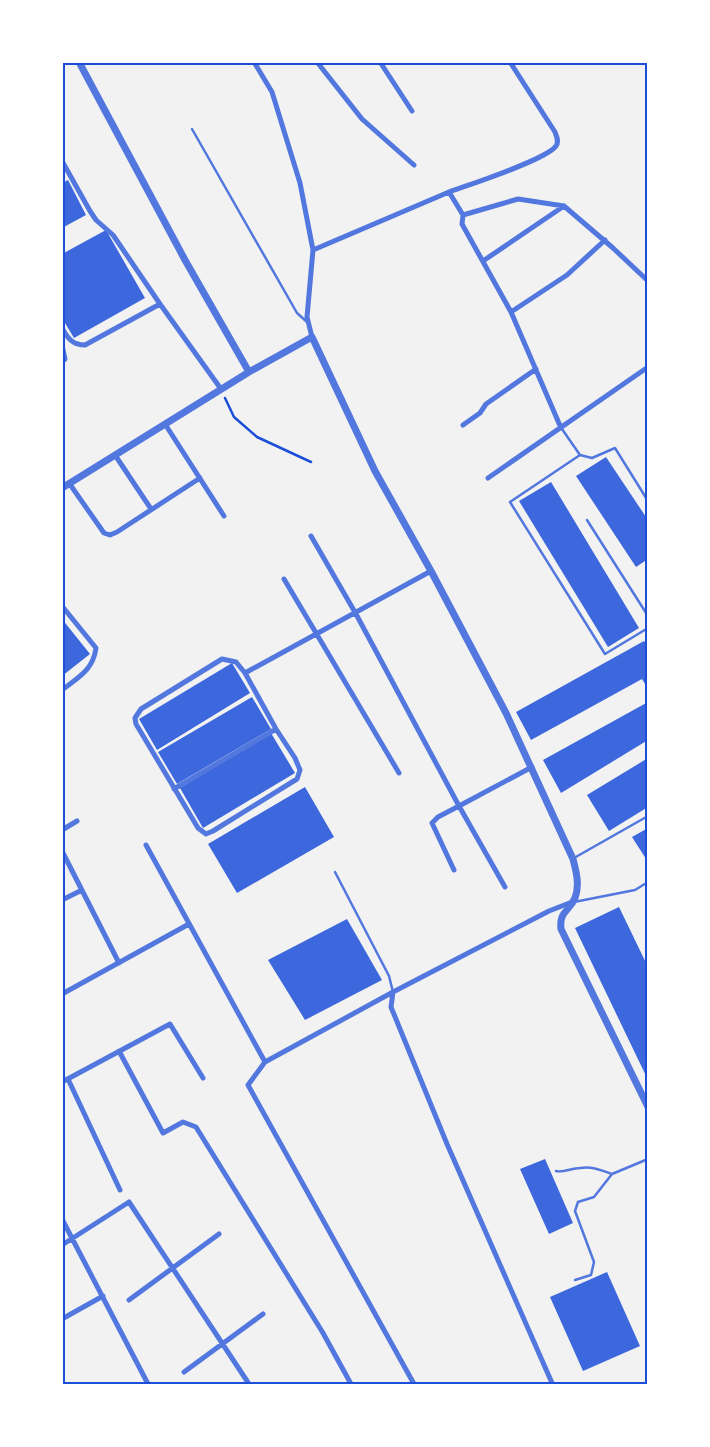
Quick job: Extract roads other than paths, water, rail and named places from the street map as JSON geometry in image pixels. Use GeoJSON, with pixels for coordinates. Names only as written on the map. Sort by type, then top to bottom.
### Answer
{"type":"FeatureCollection","features":[{"type":"Feature","properties":{"kind":"street"},"geometry":{"type":"LineString","coordinates":[[79,62],[181,253],[249,372]]}},
{"type":"Feature","properties":{"kind":"street"},"geometry":{"type":"LineString","coordinates":[[254,62],[272,92],[300,183],[313,250],[307,316],[312,337],[375,471],[431,571],[506,713],[573,859],[577,883],[575,896],[562,915],[561,929],[648,1107]]}},
{"type":"Feature","properties":{"kind":"street"},"geometry":{"type":"LineString","coordinates":[[317,62],[362,119],[414,165]]}},
{"type":"Feature","properties":{"kind":"street"},"geometry":{"type":"LineString","coordinates":[[380,62],[412,111]]}},
{"type":"Feature","properties":{"kind":"street"},"geometry":{"type":"LineString","coordinates":[[313,250],[449,192],[531,161],[551,151],[557,145],[558,140],[555,132],[510,62]]}},
{"type":"Feature","properties":{"kind":"street"},"geometry":{"type":"LineString","coordinates":[[62,161],[90,212],[113,235],[221,389]]}},
{"type":"Feature","properties":{"kind":"street"},"geometry":{"type":"LineString","coordinates":[[449,192],[463,215],[462,224],[511,312],[561,428]]}},
{"type":"Feature","properties":{"kind":"street"},"geometry":{"type":"LineString","coordinates":[[463,215],[518,199],[564,206],[648,281]]}},
{"type":"Feature","properties":{"kind":"street"},"geometry":{"type":"LineString","coordinates":[[483,261],[564,206]]}},
{"type":"Feature","properties":{"kind":"street"},"geometry":{"type":"LineString","coordinates":[[511,312],[567,274],[604,240]]}},
{"type":"Feature","properties":{"kind":"street"},"geometry":{"type":"LineString","coordinates":[[62,328],[68,338],[77,345],[86,345],[160,304]]}},
{"type":"Feature","properties":{"kind":"street"},"geometry":{"type":"LineString","coordinates":[[62,488],[249,372],[312,337]]}},
{"type":"Feature","properties":{"kind":"street"},"geometry":{"type":"LineString","coordinates":[[62,345],[65,359],[62,362]]}},
{"type":"Feature","properties":{"kind":"street"},"geometry":{"type":"LineString","coordinates":[[488,478],[648,367]]}},
{"type":"Feature","properties":{"kind":"street"},"geometry":{"type":"LineString","coordinates":[[463,425],[480,413],[486,404],[536,369]]}},
{"type":"Feature","properties":{"kind":"street"},"geometry":{"type":"LineString","coordinates":[[166,424],[224,516]]}},
{"type":"Feature","properties":{"kind":"street"},"geometry":{"type":"LineString","coordinates":[[115,455],[151,508]]}},
{"type":"Feature","properties":{"kind":"street"},"geometry":{"type":"LineString","coordinates":[[70,483],[104,533],[110,535],[200,478]]}},
{"type":"Feature","properties":{"kind":"street"},"geometry":{"type":"LineString","coordinates":[[311,536],[356,614],[459,806],[505,887]]}},
{"type":"Feature","properties":{"kind":"street"},"geometry":{"type":"LineString","coordinates":[[245,674],[431,571]]}},
{"type":"Feature","properties":{"kind":"street"},"geometry":{"type":"LineString","coordinates":[[284,579],[399,773]]}},
{"type":"Feature","properties":{"kind":"street"},"geometry":{"type":"LineString","coordinates":[[62,606],[96,648],[95,656],[88,669],[62,690]]}},
{"type":"Feature","properties":{"kind":"street"},"geometry":{"type":"LineString","coordinates":[[222,659],[236,662],[245,674],[295,758],[300,770],[297,778],[206,834],[198,828],[174,789],[136,724],[135,718],[141,710],[222,659]]}},
{"type":"Feature","properties":{"kind":"street"},"geometry":{"type":"LineString","coordinates":[[174,789],[276,729]]}},
{"type":"Feature","properties":{"kind":"street"},"geometry":{"type":"LineString","coordinates":[[454,870],[432,823],[438,817],[532,767]]}},
{"type":"Feature","properties":{"kind":"street"},"geometry":{"type":"LineString","coordinates":[[62,830],[78,821]]}},
{"type":"Feature","properties":{"kind":"street"},"geometry":{"type":"LineString","coordinates":[[146,845],[265,1062]]}},
{"type":"Feature","properties":{"kind":"street"},"geometry":{"type":"LineString","coordinates":[[62,851],[119,963]]}},
{"type":"Feature","properties":{"kind":"street"},"geometry":{"type":"LineString","coordinates":[[62,900],[82,890]]}},
{"type":"Feature","properties":{"kind":"street"},"geometry":{"type":"LineString","coordinates":[[414,1384],[248,1086],[265,1062],[393,992],[549,911],[572,902]]}},
{"type":"Feature","properties":{"kind":"street"},"geometry":{"type":"LineString","coordinates":[[62,994],[189,924]]}},
{"type":"Feature","properties":{"kind":"street"},"geometry":{"type":"LineString","coordinates":[[393,992],[391,1007],[394,1016],[447,1144],[552,1382]]}},
{"type":"Feature","properties":{"kind":"street"},"geometry":{"type":"LineString","coordinates":[[120,1190],[65,1081],[170,1024],[203,1078]]}},
{"type":"Feature","properties":{"kind":"street"},"geometry":{"type":"LineString","coordinates":[[119,1051],[163,1133],[183,1122],[196,1127],[323,1333],[351,1384]]}},
{"type":"Feature","properties":{"kind":"street"},"geometry":{"type":"LineString","coordinates":[[62,1245],[129,1202],[249,1384]]}},
{"type":"Feature","properties":{"kind":"street"},"geometry":{"type":"LineString","coordinates":[[62,1219],[148,1384]]}},
{"type":"Feature","properties":{"kind":"street"},"geometry":{"type":"LineString","coordinates":[[129,1300],[219,1234]]}},
{"type":"Feature","properties":{"kind":"street"},"geometry":{"type":"LineString","coordinates":[[62,1319],[103,1296]]}},
{"type":"Feature","properties":{"kind":"street"},"geometry":{"type":"LineString","coordinates":[[184,1372],[263,1314]]}},
{"type":"Feature","properties":{"kind":"lane"},"geometry":{"type":"LineString","coordinates":[[192,128],[296,313],[308,323]]}},
{"type":"Feature","properties":{"kind":"lane"},"geometry":{"type":"LineString","coordinates":[[561,428],[580,455],[592,458],[615,448],[648,501]]}},
{"type":"Feature","properties":{"kind":"lane"},"geometry":{"type":"LineString","coordinates":[[580,455],[510,502],[604,654],[648,628]]}},
{"type":"Feature","properties":{"kind":"lane"},"geometry":{"type":"LineString","coordinates":[[587,520],[648,616]]}},
{"type":"Feature","properties":{"kind":"lane"},"geometry":{"type":"LineString","coordinates":[[573,859],[648,816]]}},
{"type":"Feature","properties":{"kind":"lane"},"geometry":{"type":"LineString","coordinates":[[334,872],[389,976],[393,992]]}},
{"type":"Feature","properties":{"kind":"lane"},"geometry":{"type":"LineString","coordinates":[[572,902],[635,890],[648,882]]}},
{"type":"Feature","properties":{"kind":"lane"},"geometry":{"type":"LineString","coordinates":[[575,1280],[591,1275],[594,1262],[575,1211],[578,1202],[594,1197],[612,1174],[648,1159]]}},
{"type":"Feature","properties":{"kind":"lane"},"geometry":{"type":"LineString","coordinates":[[556,1171],[595,1168],[612,1174]]}}]}
